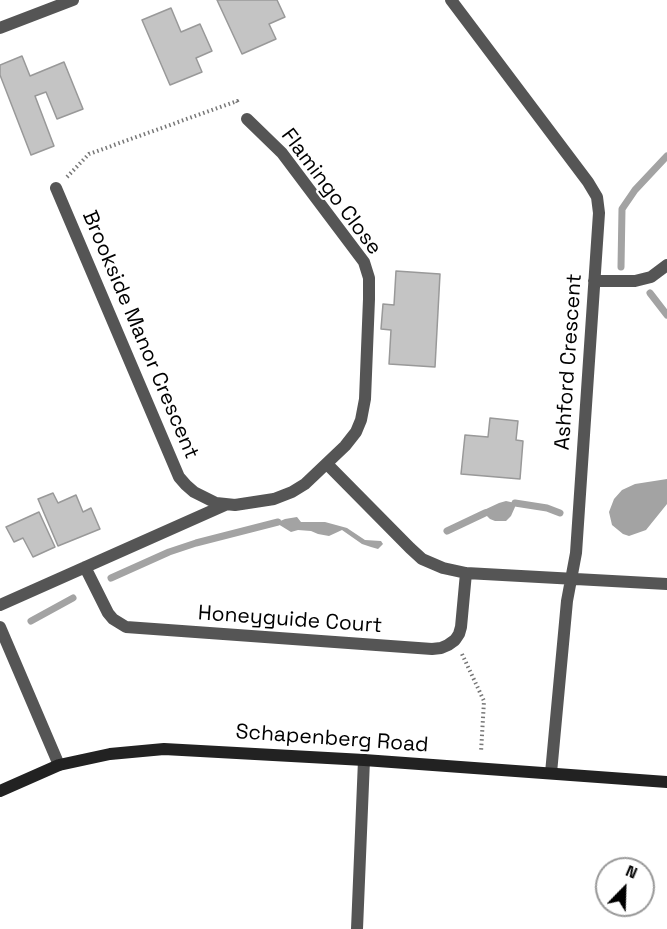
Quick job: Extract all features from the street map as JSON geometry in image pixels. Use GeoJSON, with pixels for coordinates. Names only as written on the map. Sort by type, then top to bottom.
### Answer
{"type":"FeatureCollection","features":[{"type":"Feature","properties":{"kind":"street"},"geometry":{"type":"LineString","coordinates":[[0,28],[73,0]]}},
{"type":"Feature","properties":{"kind":"street","name":"Ashford Crescent"},"geometry":{"type":"LineString","coordinates":[[451,0],[597,197],[599,213],[576,553],[567,601],[551,773]]}},
{"type":"Feature","properties":{"kind":"street","name":"Flamingo Close"},"geometry":{"type":"LineString","coordinates":[[247,118],[282,153],[364,262],[369,278],[365,399],[361,420],[356,432],[327,464]]}},
{"type":"Feature","properties":{"kind":"street","name":"Brookside Manor Crescent"},"geometry":{"type":"LineString","coordinates":[[56,188],[179,477],[186,485],[194,492],[216,503],[235,505],[274,499],[292,492],[305,484],[327,464]]}},
{"type":"Feature","properties":{"kind":"street"},"geometry":{"type":"LineString","coordinates":[[594,281],[636,281],[651,277],[667,266]]}},
{"type":"Feature","properties":{"kind":"street"},"geometry":{"type":"LineString","coordinates":[[327,464],[422,559],[443,568],[466,573],[667,584]]}},
{"type":"Feature","properties":{"kind":"street"},"geometry":{"type":"LineString","coordinates":[[0,604],[225,505]]}},
{"type":"Feature","properties":{"kind":"street","name":"Honeyguide Court"},"geometry":{"type":"LineString","coordinates":[[85,567],[108,613],[118,624],[126,627],[432,649],[441,648],[455,640]]}},
{"type":"Feature","properties":{"kind":"street"},"geometry":{"type":"LineString","coordinates":[[455,640],[461,627],[466,573]]}},
{"type":"Feature","properties":{"kind":"street"},"geometry":{"type":"LineString","coordinates":[[0,627],[59,765]]}},
{"type":"Feature","properties":{"kind":"street","name":"Schapenberg Road"},"geometry":{"type":"LineString","coordinates":[[0,791],[59,765],[110,754],[164,749],[364,759],[667,782]]}},
{"type":"Feature","properties":{"kind":"street"},"geometry":{"type":"LineString","coordinates":[[357,929],[364,759]]}},
{"type":"Feature","properties":{"kind":"path"},"geometry":{"type":"LineString","coordinates":[[56,188],[89,154],[237,101],[247,118]]}},
{"type":"Feature","properties":{"kind":"path"},"geometry":{"type":"LineString","coordinates":[[455,640],[484,701],[480,768]]}},
{"type":"Feature","properties":{"kind":"shaded area"},"geometry":{"type":"Polygon","coordinates":[[[667,479],[667,504],[646,530],[629,536],[612,525],[609,512],[614,499],[622,490],[635,484],[667,479]]]}},
{"type":"Feature","properties":{"kind":"shaded area"},"geometry":{"type":"Polygon","coordinates":[[[506,501],[515,503],[515,507],[506,521],[495,521],[485,514],[484,510],[506,501]]]}},
{"type":"Feature","properties":{"kind":"shaded area"},"geometry":{"type":"Polygon","coordinates":[[[297,517],[301,522],[325,522],[347,528],[365,540],[381,541],[383,544],[378,549],[362,544],[342,530],[329,536],[311,531],[291,532],[278,524],[285,519],[297,517]]]}},
{"type":"Feature","properties":{"kind":"building"},"geometry":{"type":"Polygon","coordinates":[[[217,0],[277,0],[285,17],[269,24],[276,39],[242,54],[217,0]]]}},
{"type":"Feature","properties":{"kind":"building"},"geometry":{"type":"Polygon","coordinates":[[[171,8],[181,32],[200,24],[212,51],[196,58],[202,72],[170,85],[142,20],[171,8]]]}},
{"type":"Feature","properties":{"kind":"building"},"geometry":{"type":"Polygon","coordinates":[[[22,56],[30,76],[64,62],[83,109],[57,119],[46,92],[35,96],[54,146],[31,155],[0,75],[0,65],[22,56]]]}},
{"type":"Feature","properties":{"kind":"building"},"geometry":{"type":"Polygon","coordinates":[[[396,271],[440,274],[435,367],[389,364],[391,330],[381,329],[383,304],[394,305],[396,271]]]}},
{"type":"Feature","properties":{"kind":"building"},"geometry":{"type":"Polygon","coordinates":[[[490,418],[518,421],[516,440],[523,441],[520,479],[461,474],[465,435],[488,437],[490,418]]]}},
{"type":"Feature","properties":{"kind":"building"},"geometry":{"type":"Polygon","coordinates":[[[53,493],[58,503],[76,495],[83,512],[91,508],[100,529],[58,546],[38,499],[53,493]]]}},
{"type":"Feature","properties":{"kind":"building"},"geometry":{"type":"Polygon","coordinates":[[[39,512],[55,547],[33,557],[23,538],[14,542],[6,527],[39,512]]]}},
{"type":"Feature","properties":{"kind":"waterway"},"geometry":{"type":"LineString","coordinates":[[621,267],[622,209],[635,190],[667,156]]}},
{"type":"Feature","properties":{"kind":"waterway"},"geometry":{"type":"LineString","coordinates":[[650,293],[667,315]]}},
{"type":"Feature","properties":{"kind":"waterway"},"geometry":{"type":"LineString","coordinates":[[515,503],[547,508],[560,513]]}},
{"type":"Feature","properties":{"kind":"waterway"},"geometry":{"type":"LineString","coordinates":[[447,531],[485,513]]}},
{"type":"Feature","properties":{"kind":"waterway"},"geometry":{"type":"LineString","coordinates":[[111,578],[169,552],[278,522]]}},
{"type":"Feature","properties":{"kind":"waterway"},"geometry":{"type":"LineString","coordinates":[[31,621],[73,598]]}}]}
